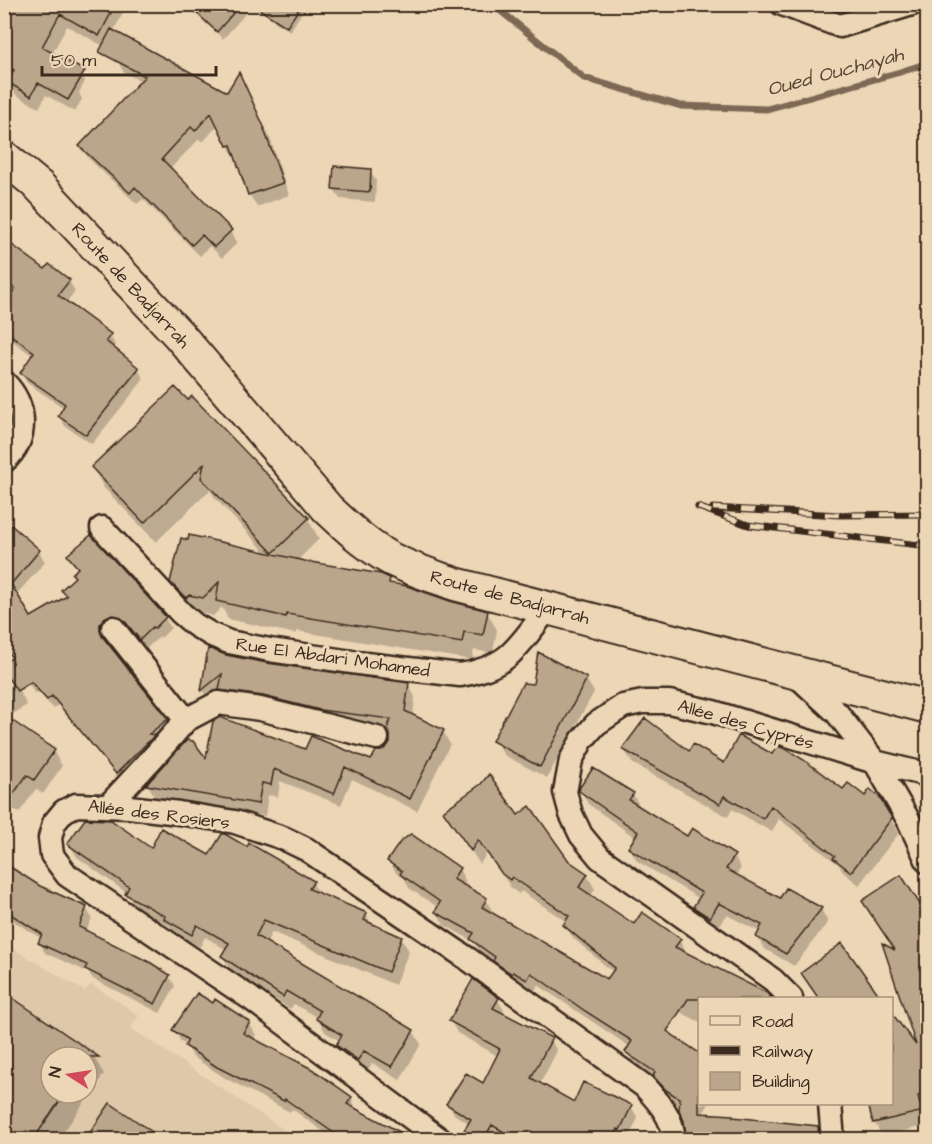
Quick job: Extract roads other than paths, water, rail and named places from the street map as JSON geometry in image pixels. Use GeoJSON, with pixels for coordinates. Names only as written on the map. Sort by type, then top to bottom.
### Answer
{"type":"FeatureCollection","features":[{"type":"Feature","properties":{"kind":"main road","name":"Route de Badjarrah"},"geometry":{"type":"LineString","coordinates":[[4,157],[39,186],[180,335],[327,508],[349,530],[389,558],[455,584],[927,707]]}},
{"type":"Feature","properties":{"kind":"street"},"geometry":{"type":"LineString","coordinates":[[782,4],[840,26],[912,4]]}},
{"type":"Feature","properties":{"kind":"street"},"geometry":{"type":"LineString","coordinates":[[4,382],[11,388],[17,402],[22,428],[21,439],[14,453],[4,461]]}},
{"type":"Feature","properties":{"kind":"street","name":"Rue El Abdari Mohamed"},"geometry":{"type":"LineString","coordinates":[[102,528],[181,613],[195,625],[220,639],[270,650],[366,664],[468,674],[508,656],[548,608]]}},
{"type":"Feature","properties":{"kind":"street"},"geometry":{"type":"LineString","coordinates":[[113,628],[186,720]]}},
{"type":"Feature","properties":{"kind":"street"},"geometry":{"type":"LineString","coordinates":[[793,672],[837,713],[875,762],[909,821],[927,862]]}},
{"type":"Feature","properties":{"kind":"street","name":"Allée des Cyprés"},"geometry":{"type":"LineString","coordinates":[[789,997],[773,980],[600,858],[581,835],[571,814],[565,792],[571,760],[582,740],[596,724],[622,706],[644,702],[669,702],[713,712],[875,762],[927,775]]}},
{"type":"Feature","properties":{"kind":"street"},"geometry":{"type":"LineString","coordinates":[[108,806],[186,720],[218,703],[260,709],[377,738]]}},
{"type":"Feature","properties":{"kind":"street","name":"Allée des Rosiers"},"geometry":{"type":"LineString","coordinates":[[441,1140],[250,998],[67,875],[52,855],[50,838],[54,823],[64,811],[76,805],[179,813],[235,822],[306,849],[468,959],[644,1086],[663,1107],[674,1131],[673,1140]]}},
{"type":"Feature","properties":{"kind":"street"},"geometry":{"type":"LineString","coordinates":[[830,1105],[833,1140]]}},
{"type":"Feature","properties":{"kind":"waterway","name":"Oued Ouchayah"},"geometry":{"type":"LineString","coordinates":[[492,4],[584,78],[681,106],[767,109],[928,63]]}},
{"type":"Feature","properties":{"kind":"railway"},"geometry":{"type":"LineString","coordinates":[[698,507],[748,525],[928,546]]}},
{"type":"Feature","properties":{"kind":"railway"},"geometry":{"type":"LineString","coordinates":[[713,508],[839,515],[928,514]]}}]}
